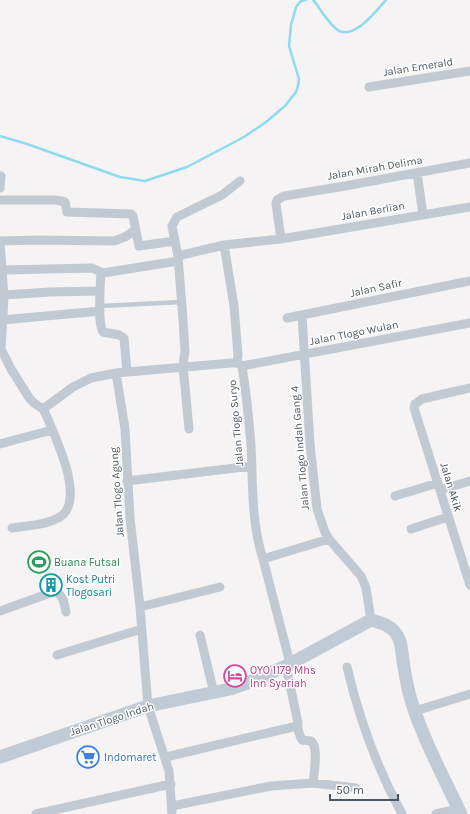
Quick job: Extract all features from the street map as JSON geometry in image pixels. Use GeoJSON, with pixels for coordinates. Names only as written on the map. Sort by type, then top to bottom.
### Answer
{"type":"FeatureCollection","features":[{"type":"Feature","properties":{"kind":"street","name":"Jalan Emerald"},"geometry":{"type":"LineString","coordinates":[[369,86],[470,71]]}},
{"type":"Feature","properties":{"kind":"street","name":"Jalan Mirah Delima"},"geometry":{"type":"LineString","coordinates":[[281,239],[276,204],[277,200],[284,196],[470,164]]}},
{"type":"Feature","properties":{"kind":"street"},"geometry":{"type":"LineString","coordinates":[[417,173],[423,214]]}},
{"type":"Feature","properties":{"kind":"street"},"geometry":{"type":"LineString","coordinates":[[0,188],[1,176]]}},
{"type":"Feature","properties":{"kind":"street"},"geometry":{"type":"LineString","coordinates":[[189,429],[183,366],[185,351],[182,302],[178,258],[172,226],[177,217],[222,195],[240,181]]}},
{"type":"Feature","properties":{"kind":"street"},"geometry":{"type":"LineString","coordinates":[[0,200],[56,200],[65,202],[67,212],[131,214],[133,216],[138,244],[140,246],[175,241]]}},
{"type":"Feature","properties":{"kind":"street","name":"Jalan Berlian"},"geometry":{"type":"LineString","coordinates":[[3,270],[92,268],[101,272],[178,258],[224,245],[281,239],[470,207]]}},
{"type":"Feature","properties":{"kind":"street"},"geometry":{"type":"LineString","coordinates":[[12,528],[45,522],[59,517],[66,512],[69,506],[71,487],[68,473],[43,409],[30,399],[0,349],[4,295],[0,241],[114,241],[125,237],[135,230]]}},
{"type":"Feature","properties":{"kind":"street","name":"Jalan Tlogo Suryo"},"geometry":{"type":"LineString","coordinates":[[224,245],[234,306],[238,355],[250,437],[254,517],[258,543],[288,664],[298,723],[297,726]]}},
{"type":"Feature","properties":{"kind":"street"},"geometry":{"type":"LineString","coordinates":[[101,272],[100,309],[102,330],[124,338],[127,372]]}},
{"type":"Feature","properties":{"kind":"street","name":"Jalan Safir"},"geometry":{"type":"LineString","coordinates":[[287,318],[470,281]]}},
{"type":"Feature","properties":{"kind":"street"},"geometry":{"type":"LineString","coordinates":[[4,295],[100,291]]}},
{"type":"Feature","properties":{"kind":"street"},"geometry":{"type":"LineString","coordinates":[[2,320],[100,309]]}},
{"type":"Feature","properties":{"kind":"street","name":"Jalan Tlogo Indah Gang 4"},"geometry":{"type":"LineString","coordinates":[[302,316],[310,444],[317,509],[329,539],[361,576],[366,588],[371,620]]}},
{"type":"Feature","properties":{"kind":"street","name":"Jalan Tlogo Wulan"},"geometry":{"type":"LineString","coordinates":[[240,364],[304,355],[470,323]]}},
{"type":"Feature","properties":{"kind":"street"},"geometry":{"type":"LineString","coordinates":[[43,409],[73,387],[91,378],[116,373],[183,366],[240,364]]}},
{"type":"Feature","properties":{"kind":"street","name":"Jalan Tlogo Agung"},"geometry":{"type":"LineString","coordinates":[[116,373],[125,429],[130,518],[140,607],[148,706],[166,757],[171,784],[172,810]]}},
{"type":"Feature","properties":{"kind":"street","name":"Jalan Akik"},"geometry":{"type":"LineString","coordinates":[[470,388],[422,399],[415,404],[415,413],[448,517],[467,565],[470,585]]}},
{"type":"Feature","properties":{"kind":"street"},"geometry":{"type":"LineString","coordinates":[[0,444],[52,430]]}},
{"type":"Feature","properties":{"kind":"street"},"geometry":{"type":"LineString","coordinates":[[127,480],[252,466]]}},
{"type":"Feature","properties":{"kind":"street"},"geometry":{"type":"LineString","coordinates":[[395,496],[470,481]]}},
{"type":"Feature","properties":{"kind":"street"},"geometry":{"type":"LineString","coordinates":[[411,529],[448,517]]}},
{"type":"Feature","properties":{"kind":"street"},"geometry":{"type":"LineString","coordinates":[[263,559],[329,539]]}},
{"type":"Feature","properties":{"kind":"street"},"geometry":{"type":"LineString","coordinates":[[140,607],[220,587]]}},
{"type":"Feature","properties":{"kind":"street"},"geometry":{"type":"LineString","coordinates":[[0,611],[56,591],[63,598],[66,612]]}},
{"type":"Feature","properties":{"kind":"street"},"geometry":{"type":"LineString","coordinates":[[371,620],[388,625],[398,636],[409,692],[415,711],[439,770],[459,811],[436,814]]}},
{"type":"Feature","properties":{"kind":"street","name":"Jalan Tlogo Indah"},"geometry":{"type":"LineString","coordinates":[[0,757],[148,706],[214,693],[247,683],[288,664],[371,620]]}},
{"type":"Feature","properties":{"kind":"street"},"geometry":{"type":"LineString","coordinates":[[57,654],[142,629]]}},
{"type":"Feature","properties":{"kind":"street"},"geometry":{"type":"LineString","coordinates":[[200,635],[214,693]]}},
{"type":"Feature","properties":{"kind":"street"},"geometry":{"type":"LineString","coordinates":[[347,667],[354,699],[373,750],[402,814]]}},
{"type":"Feature","properties":{"kind":"street"},"geometry":{"type":"LineString","coordinates":[[415,711],[470,694]]}},
{"type":"Feature","properties":{"kind":"street"},"geometry":{"type":"LineString","coordinates":[[166,757],[297,726],[302,740],[313,741],[314,744],[316,767],[313,782]]}},
{"type":"Feature","properties":{"kind":"street"},"geometry":{"type":"LineString","coordinates":[[172,810],[271,786],[313,782],[356,788]]}},
{"type":"Feature","properties":{"kind":"street"},"geometry":{"type":"LineString","coordinates":[[36,814],[171,784]]}},
{"type":"Feature","properties":{"kind":"lane"},"geometry":{"type":"LineString","coordinates":[[100,309],[182,302]]}},
{"type":"Feature","properties":{"kind":"waterway"},"geometry":{"type":"LineString","coordinates":[[0,136],[120,177],[145,181],[187,167],[244,137],[266,122],[285,106],[296,92],[299,79],[289,46],[291,25],[296,7],[301,1],[306,0]]}},
{"type":"Feature","properties":{"kind":"waterway"},"geometry":{"type":"LineString","coordinates":[[313,0],[333,26],[339,31],[345,32],[352,31],[359,27],[386,0]]}},
{"type":"Feature","properties":{"kind":"place","name":"Buana Futsal"},"geometry":{"type":"Point","coordinates":[39,562]}},
{"type":"Feature","properties":{"kind":"place","name":"Kost Putri Tlogosari"},"geometry":{"type":"Point","coordinates":[51,585]}},
{"type":"Feature","properties":{"kind":"place","name":"OYO 1179 Mhs Inn Syariah"},"geometry":{"type":"Point","coordinates":[235,676]}},
{"type":"Feature","properties":{"kind":"place","name":"Indomaret"},"geometry":{"type":"Point","coordinates":[88,757]}}]}
